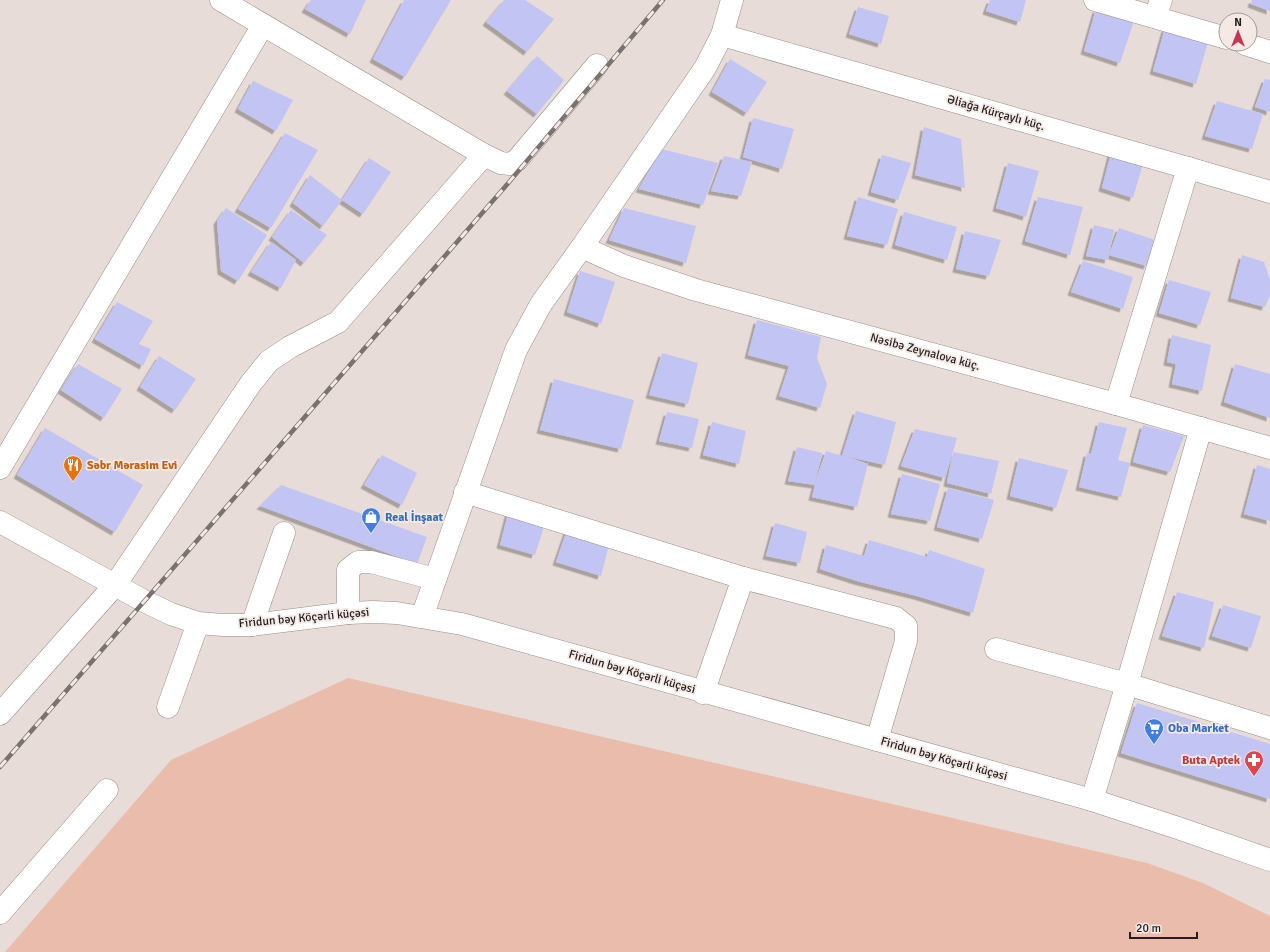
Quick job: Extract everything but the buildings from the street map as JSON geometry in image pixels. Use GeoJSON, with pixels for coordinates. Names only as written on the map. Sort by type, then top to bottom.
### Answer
{"type":"FeatureCollection","features":[{"type":"Feature","properties":{"kind":"street"},"geometry":{"type":"LineString","coordinates":[[221,0],[484,155],[501,163],[510,164],[517,160],[598,65]]}},
{"type":"Feature","properties":{"kind":"street"},"geometry":{"type":"LineString","coordinates":[[422,617],[516,350],[541,304],[582,248],[705,68],[722,36],[732,0]]}},
{"type":"Feature","properties":{"kind":"street"},"geometry":{"type":"LineString","coordinates":[[1095,0],[1158,8],[1218,34]]}},
{"type":"Feature","properties":{"kind":"street"},"geometry":{"type":"LineString","coordinates":[[0,468],[263,25]]}},
{"type":"Feature","properties":{"kind":"street","name":"Əliağa Kürçaylı küç."},"geometry":{"type":"LineString","coordinates":[[722,36],[1270,192]]}},
{"type":"Feature","properties":{"kind":"street"},"geometry":{"type":"LineString","coordinates":[[1258,48],[1270,52]]}},
{"type":"Feature","properties":{"kind":"street"},"geometry":{"type":"LineString","coordinates":[[0,714],[115,585],[251,383],[269,361],[290,347],[338,322],[484,155]]}},
{"type":"Feature","properties":{"kind":"street"},"geometry":{"type":"LineString","coordinates":[[1116,404],[1188,168]]}},
{"type":"Feature","properties":{"kind":"street","name":"Nəsibə Zeynalova küç."},"geometry":{"type":"LineString","coordinates":[[582,248],[624,266],[696,290],[1116,404],[1270,448]]}},
{"type":"Feature","properties":{"kind":"street"},"geometry":{"type":"LineString","coordinates":[[1092,800],[1201,428]]}},
{"type":"Feature","properties":{"kind":"street"},"geometry":{"type":"LineString","coordinates":[[465,492],[743,578],[896,618],[906,626],[906,641],[877,740]]}},
{"type":"Feature","properties":{"kind":"street","name":"Firidun bəy Köçərli küçəsi"},"geometry":{"type":"LineString","coordinates":[[0,522],[144,601],[171,614],[198,623],[252,625],[348,613],[373,612],[422,617],[462,624],[703,693],[1092,800],[1270,860]]}},
{"type":"Feature","properties":{"kind":"street"},"geometry":{"type":"LineString","coordinates":[[252,625],[284,533]]}},
{"type":"Feature","properties":{"kind":"street"},"geometry":{"type":"LineString","coordinates":[[348,613],[348,570],[358,562],[371,562],[435,579]]}},
{"type":"Feature","properties":{"kind":"street"},"geometry":{"type":"LineString","coordinates":[[703,693],[743,578]]}},
{"type":"Feature","properties":{"kind":"street"},"geometry":{"type":"LineString","coordinates":[[168,707],[198,623]]}},
{"type":"Feature","properties":{"kind":"street"},"geometry":{"type":"LineString","coordinates":[[996,649],[1127,684],[1270,728]]}},
{"type":"Feature","properties":{"kind":"street"},"geometry":{"type":"LineString","coordinates":[[0,913],[108,790]]}},
{"type":"Feature","properties":{"kind":"shaded area"},"geometry":{"type":"Polygon","coordinates":[[[348,678],[1147,863],[1203,883],[1270,916],[1270,952],[5,952],[171,760],[348,678]]]}},
{"type":"Feature","properties":{"kind":"railway"},"geometry":{"type":"LineString","coordinates":[[0,767],[504,188],[663,0]]}},
{"type":"Feature","properties":{"kind":"place","name":"Səbr Mərasim Evi"},"geometry":{"type":"Point","coordinates":[73,482]}},
{"type":"Feature","properties":{"kind":"place","name":"Real İnşaat"},"geometry":{"type":"Point","coordinates":[371,534]}},
{"type":"Feature","properties":{"kind":"place","name":"Oba Market"},"geometry":{"type":"Point","coordinates":[1154,745]}},
{"type":"Feature","properties":{"kind":"place","name":"Buta Aptek"},"geometry":{"type":"Point","coordinates":[1254,777]}}]}
